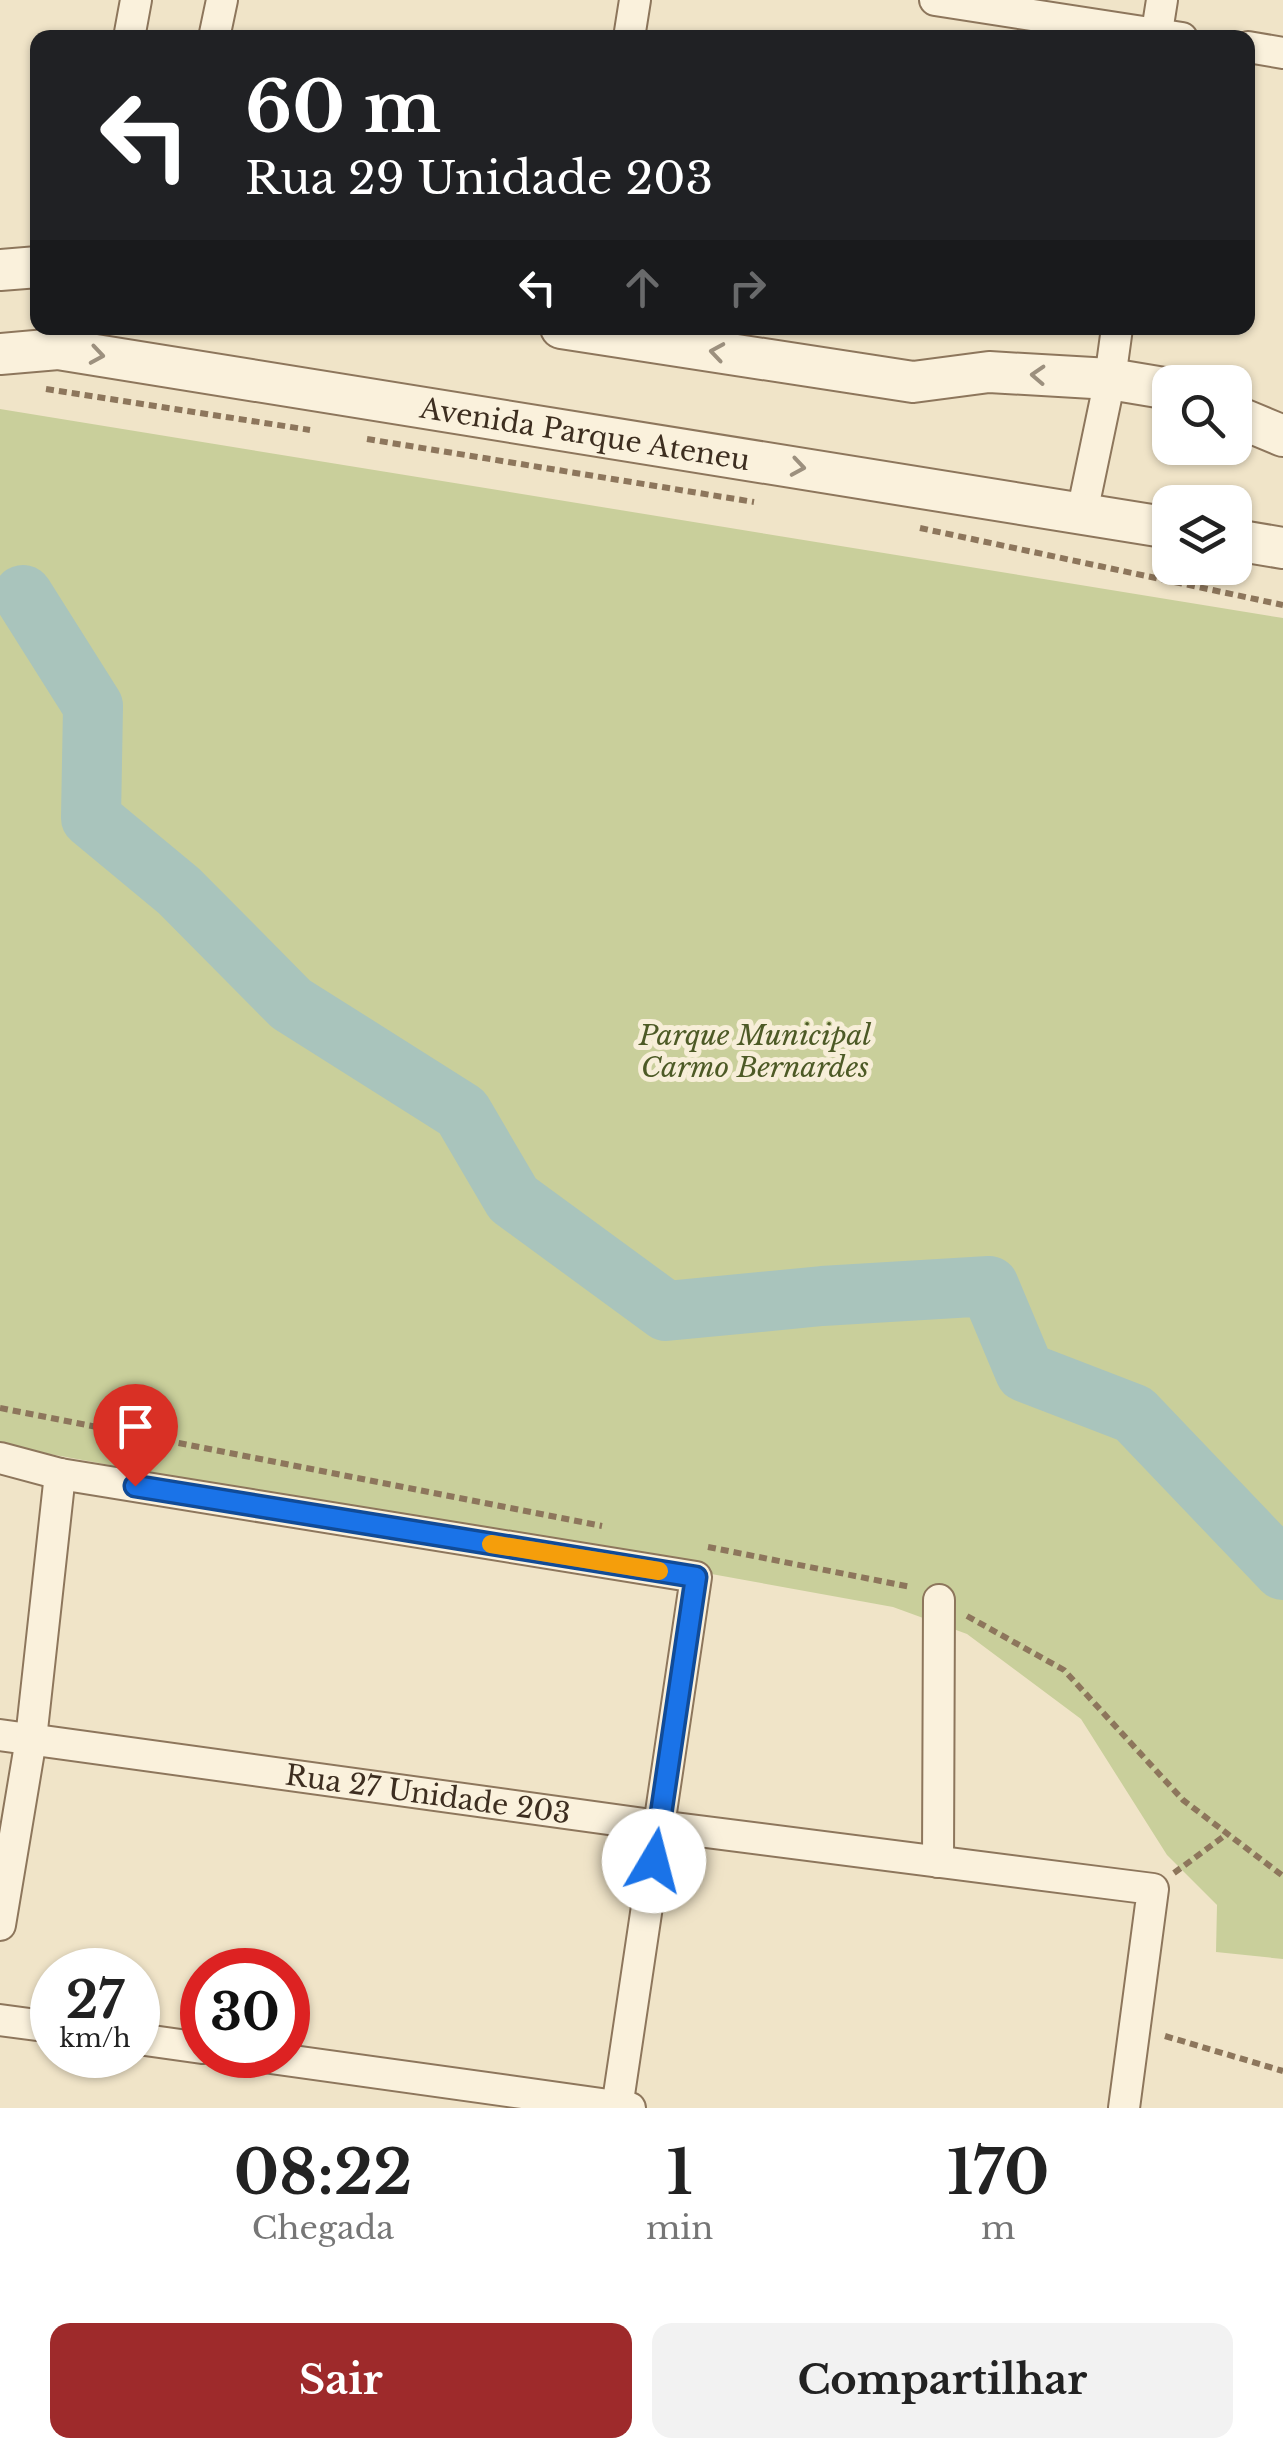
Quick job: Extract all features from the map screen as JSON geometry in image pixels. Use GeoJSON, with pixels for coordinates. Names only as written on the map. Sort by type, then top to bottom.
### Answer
{"type":"FeatureCollection","features":[{"type":"Feature","properties":{"kind":"street"},"geometry":{"type":"LineString","coordinates":[[131,30],[136,0]]}},
{"type":"Feature","properties":{"kind":"street"},"geometry":{"type":"LineString","coordinates":[[216,30],[222,0]]}},
{"type":"Feature","properties":{"kind":"street"},"geometry":{"type":"LineString","coordinates":[[630,30],[635,0]]}},
{"type":"Feature","properties":{"kind":"street"},"geometry":{"type":"LineString","coordinates":[[935,0],[1016,25],[1084,30]]}},
{"type":"Feature","properties":{"kind":"street"},"geometry":{"type":"LineString","coordinates":[[1162,0],[1164,30]]}},
{"type":"Feature","properties":{"kind":"street"},"geometry":{"type":"LineString","coordinates":[[1255,49],[1283,53]]}},
{"type":"Feature","properties":{"kind":"street"},"geometry":{"type":"LineString","coordinates":[[0,270],[30,268]]}},
{"type":"Feature","properties":{"kind":"street"},"geometry":{"type":"LineString","coordinates":[[614,335],[913,382],[989,372],[1110,379],[1152,386]]}},
{"type":"Feature","properties":{"kind":"street"},"geometry":{"type":"LineString","coordinates":[[1082,513],[1116,335]]}},
{"type":"Feature","properties":{"kind":"street","name":"Avenida Parque Ateneu"},"geometry":{"type":"LineString","coordinates":[[0,354],[58,349],[1152,525]]}},
{"type":"Feature","properties":{"kind":"street"},"geometry":{"type":"LineString","coordinates":[[1252,423],[1283,436]]}},
{"type":"Feature","properties":{"kind":"street"},"geometry":{"type":"LineString","coordinates":[[1252,543],[1283,548]]}},
{"type":"Feature","properties":{"kind":"street"},"geometry":{"type":"LineString","coordinates":[[0,1458],[60,1474],[696,1577],[622,2107],[310,2063]]}},
{"type":"Feature","properties":{"kind":"street"},"geometry":{"type":"LineString","coordinates":[[0,1926],[31,1739],[60,1474]]}},
{"type":"Feature","properties":{"kind":"street"},"geometry":{"type":"LineString","coordinates":[[938,1862],[939,1600]]}},
{"type":"Feature","properties":{"kind":"street","name":"Rua 27 Unidade 203"},"geometry":{"type":"LineString","coordinates":[[0,1735],[1153,1889]]}},
{"type":"Feature","properties":{"kind":"street"},"geometry":{"type":"LineString","coordinates":[[1124,2108],[1153,1889]]}},
{"type":"Feature","properties":{"kind":"street"},"geometry":{"type":"LineString","coordinates":[[0,2020],[30,2025]]}},
{"type":"Feature","properties":{"kind":"path"},"geometry":{"type":"LineString","coordinates":[[31,386],[313,430]]}},
{"type":"Feature","properties":{"kind":"path"},"geometry":{"type":"LineString","coordinates":[[351,436],[769,504]]}},
{"type":"Feature","properties":{"kind":"path"},"geometry":{"type":"LineString","coordinates":[[908,526],[1283,604]]}},
{"type":"Feature","properties":{"kind":"path"},"geometry":{"type":"LineString","coordinates":[[1153,1889],[1227,1834]]}},
{"type":"Feature","properties":{"kind":"path"},"geometry":{"type":"LineString","coordinates":[[1135,2027],[1283,2071]]}},
{"type":"Feature","properties":{"kind":"green space","name":"Parque Municipal Carmo Bernardes"},"geometry":{"type":"Polygon","coordinates":[[[0,409],[1283,618],[1283,1959],[1216,1952],[1217,1905],[1167,1855],[1081,1719],[967,1634],[893,1607],[0,1445],[0,409]]]}},
{"type":"Feature","properties":{"kind":"waterway"},"geometry":{"type":"LineString","coordinates":[[23,595],[93,706],[91,818],[179,891],[291,1004],[462,1112],[513,1199],[666,1311],[989,1286],[1025,1372],[1134,1414],[1283,1570]]}},
{"type":"Feature","properties":{"kind":"slow traffic"},"geometry":{"type":"LineString","coordinates":[[491,1544],[659,1571]]}},
{"type":"Feature","properties":{"kind":"route"},"geometry":{"type":"LineString","coordinates":[[135,1486],[696,1577],[654,1861]]}}]}
